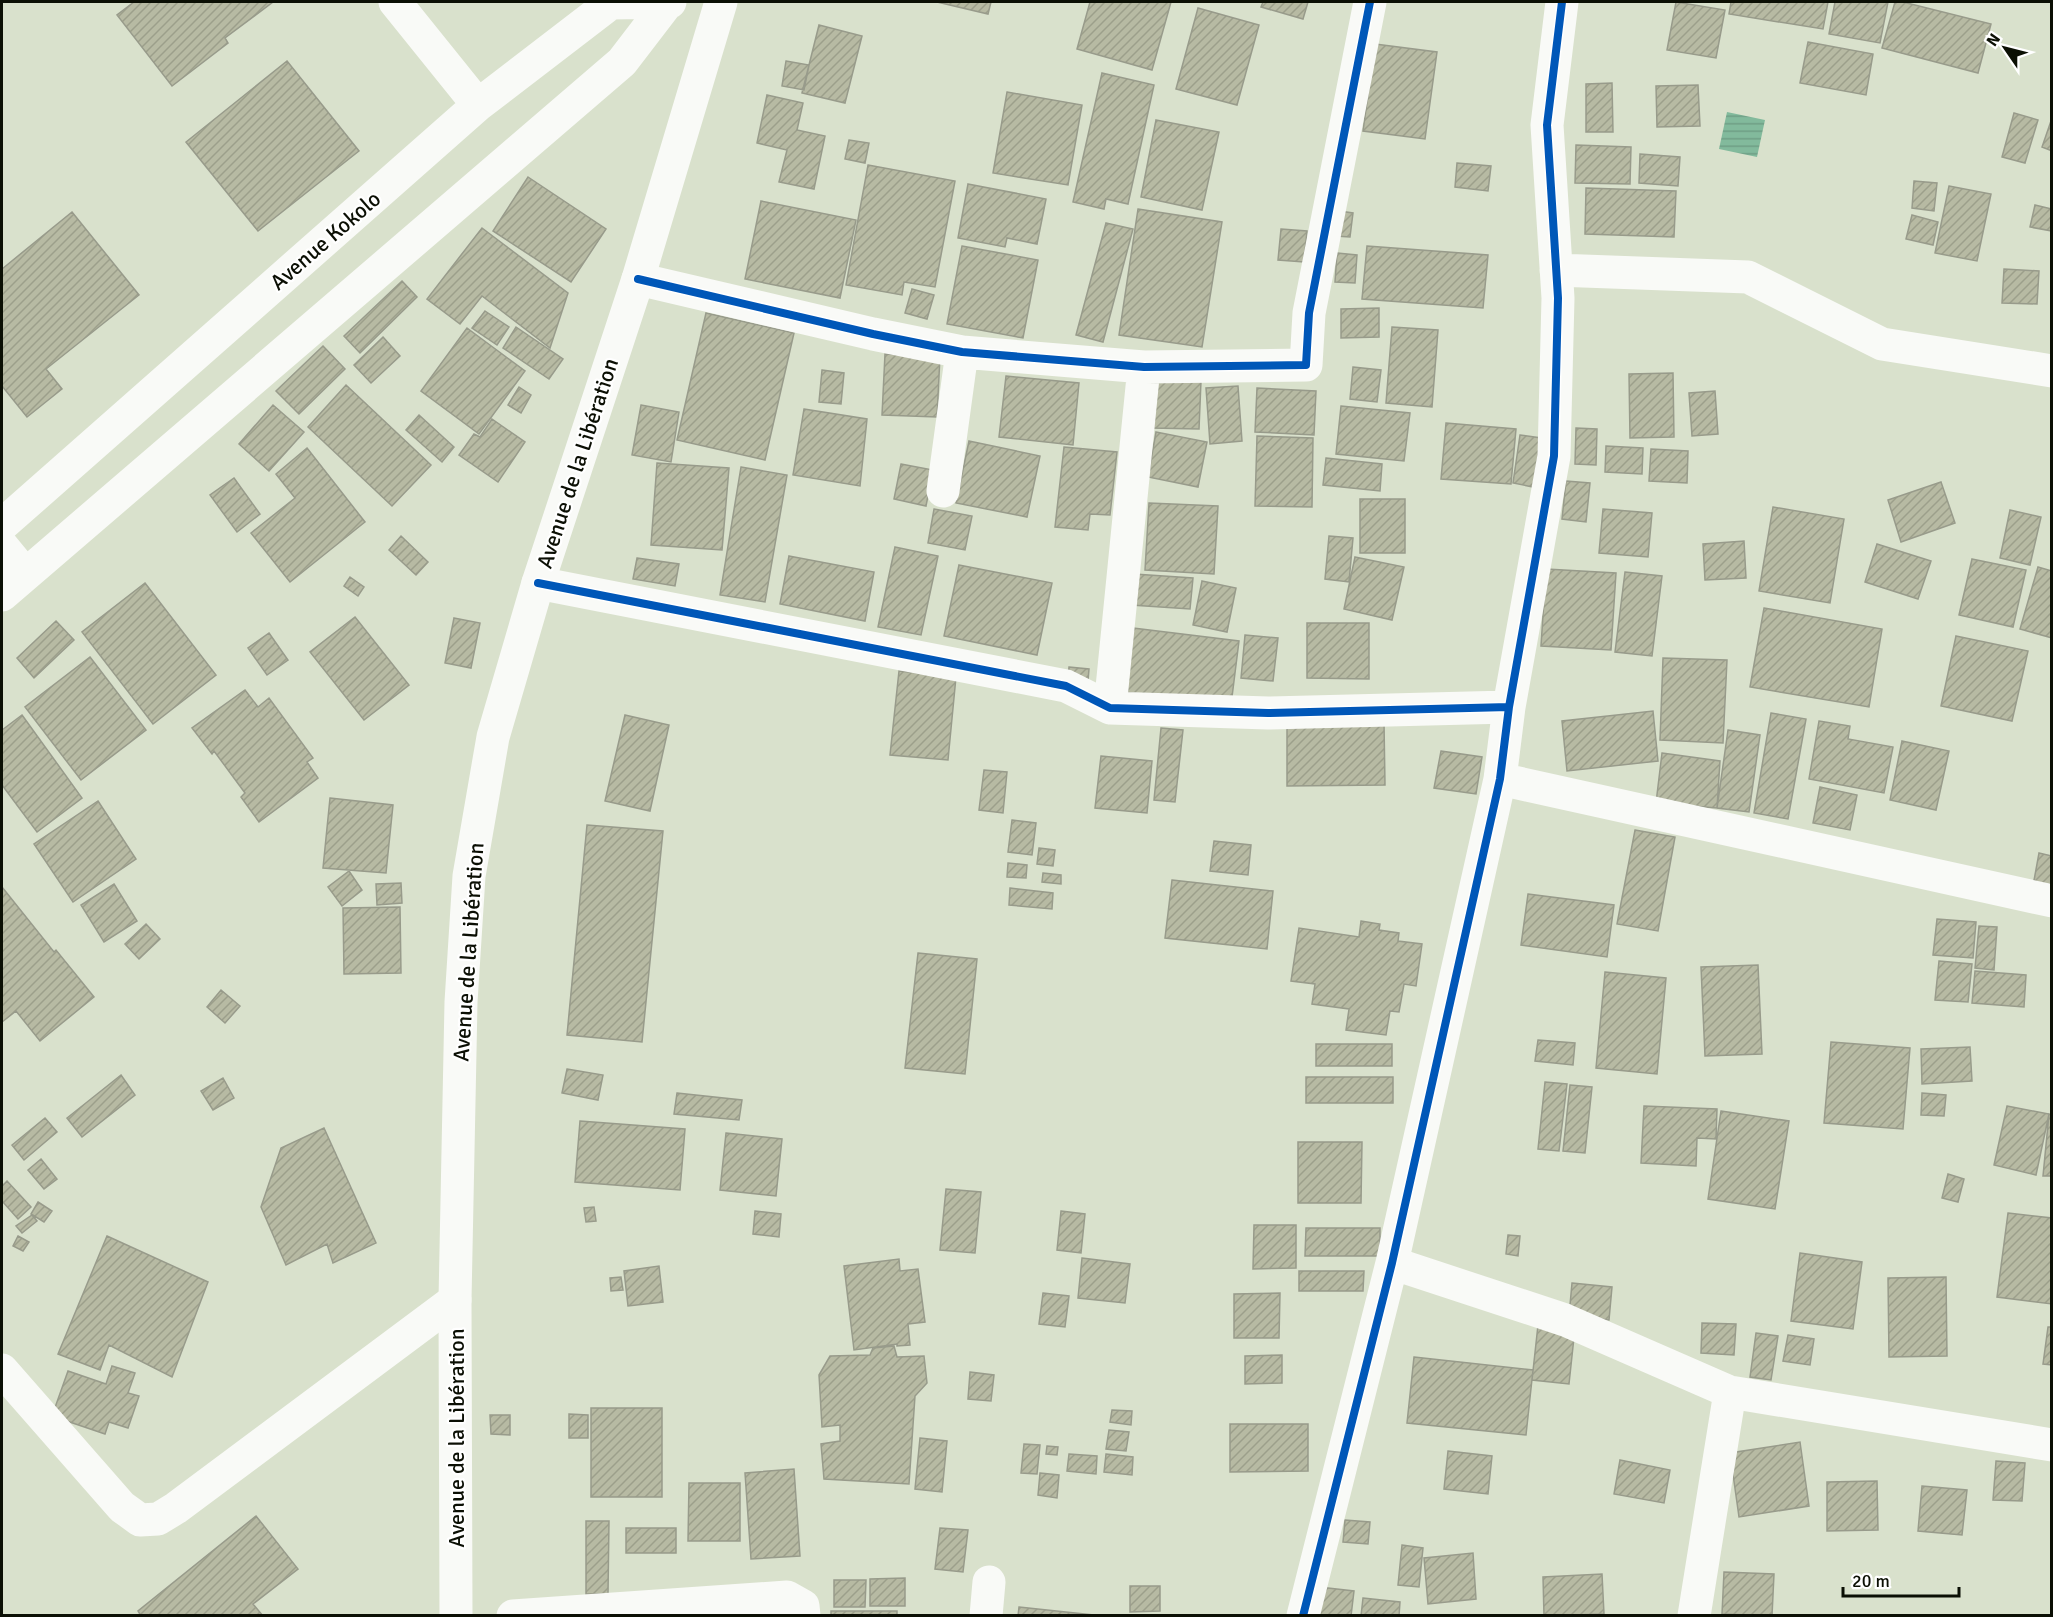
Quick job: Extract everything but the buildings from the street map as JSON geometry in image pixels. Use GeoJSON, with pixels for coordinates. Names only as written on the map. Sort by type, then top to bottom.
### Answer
{"type":"FeatureCollection","features":[{"type":"Feature","properties":{"kind":"main road"},"geometry":{"type":"LineString","coordinates":[[395,2],[478,105]]}},
{"type":"Feature","properties":{"kind":"main road"},"geometry":{"type":"LineString","coordinates":[[2,546],[13,585],[622,62],[669,2]]}},
{"type":"Feature","properties":{"kind":"main road","name":"Avenue Kokolo"},"geometry":{"type":"LineString","coordinates":[[2,525],[478,105],[611,3],[669,2]]}},
{"type":"Feature","properties":{"kind":"main road","name":"Avenue de la Libération"},"geometry":{"type":"LineString","coordinates":[[456,1616],[455,1300],[461,1002],[469,876],[493,737],[537,583],[638,279],[721,2]]}},
{"type":"Feature","properties":{"kind":"main road"},"geometry":{"type":"LineString","coordinates":[[638,279],[873,334],[962,352],[1144,367],[1306,365],[1310,313],[1370,2]]}},
{"type":"Feature","properties":{"kind":"main road"},"geometry":{"type":"LineString","coordinates":[[1303,1616],[1392,1263],[1500,779],[1509,707],[1554,456],[1558,298],[1547,125],[1562,2]]}},
{"type":"Feature","properties":{"kind":"main road"},"geometry":{"type":"LineString","coordinates":[[1556,270],[1748,277],[1882,344],[2052,371]]}},
{"type":"Feature","properties":{"kind":"main road"},"geometry":{"type":"LineString","coordinates":[[943,491],[962,352]]}},
{"type":"Feature","properties":{"kind":"main road"},"geometry":{"type":"LineString","coordinates":[[1110,708],[1144,367]]}},
{"type":"Feature","properties":{"kind":"main road"},"geometry":{"type":"LineString","coordinates":[[537,583],[1066,686],[1110,708],[1268,713],[1509,707]]}},
{"type":"Feature","properties":{"kind":"main road"},"geometry":{"type":"LineString","coordinates":[[1500,779],[2052,901]]}},
{"type":"Feature","properties":{"kind":"main road"},"geometry":{"type":"LineString","coordinates":[[1392,1263],[1565,1320],[1730,1392],[2052,1445]]}},
{"type":"Feature","properties":{"kind":"main road"},"geometry":{"type":"LineString","coordinates":[[2,1370],[122,1507],[140,1520],[158,1519],[176,1508],[455,1300]]}},
{"type":"Feature","properties":{"kind":"main road"},"geometry":{"type":"LineString","coordinates":[[1694,1616],[1730,1392]]}},
{"type":"Feature","properties":{"kind":"main road"},"geometry":{"type":"LineString","coordinates":[[986,1616],[989,1582]]}},
{"type":"Feature","properties":{"kind":"main road"},"geometry":{"type":"LineString","coordinates":[[513,1616],[786,1597],[803,1606],[804,1616]]}},
{"type":"Feature","properties":{"kind":"shaded area"},"geometry":{"type":"Polygon","coordinates":[[[1727,112],[1765,120],[1757,157],[1719,149],[1727,112]]]}},
{"type":"Feature","properties":{"kind":"cycle path"},"geometry":{"type":"LineString","coordinates":[[638,279],[873,334],[962,352],[1144,367],[1306,365],[1309,313],[1370,2]]}},
{"type":"Feature","properties":{"kind":"cycle path"},"geometry":{"type":"LineString","coordinates":[[1303,1616],[1392,1263],[1500,779],[1509,707],[1554,456],[1558,298],[1547,125],[1562,2]]}},
{"type":"Feature","properties":{"kind":"cycle path"},"geometry":{"type":"LineString","coordinates":[[538,583],[1066,686],[1110,708],[1268,713],[1509,707]]}}]}
